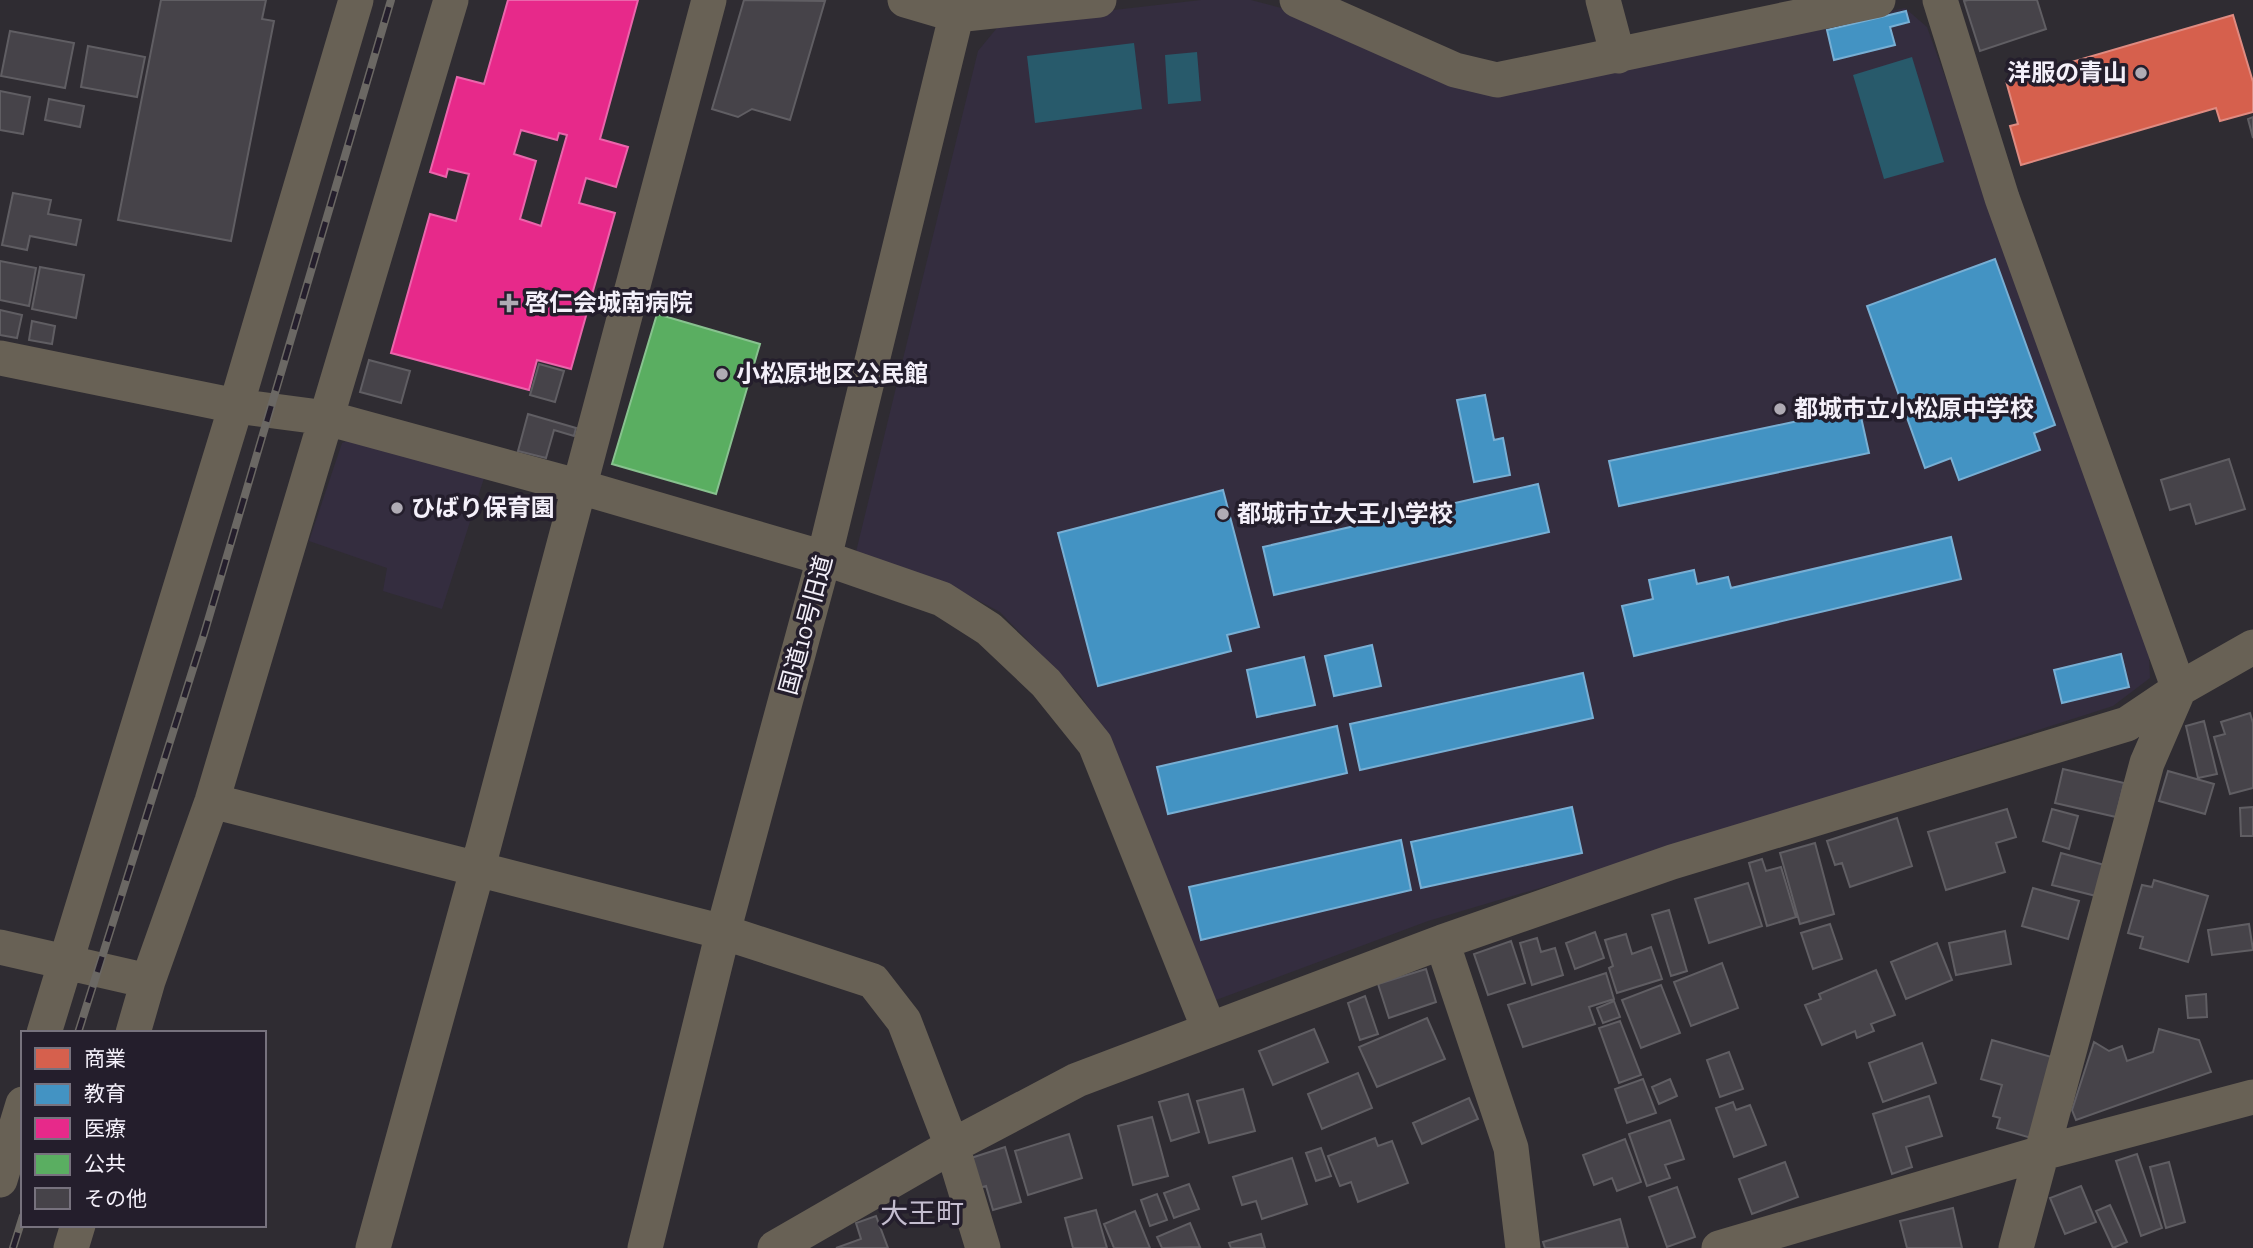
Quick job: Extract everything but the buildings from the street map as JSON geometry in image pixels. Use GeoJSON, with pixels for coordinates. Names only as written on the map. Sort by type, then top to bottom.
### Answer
{"type":"FeatureCollection","features":[{"type":"Feature","properties":{"kind":"street"},"geometry":{"type":"LineString","coordinates":[[45,1031],[236,406],[356,0]]}},
{"type":"Feature","properties":{"kind":"street"},"geometry":{"type":"LineString","coordinates":[[134,1031],[148,981],[212,801],[452,0]]}},
{"type":"Feature","properties":{"kind":"street"},"geometry":{"type":"LineString","coordinates":[[373,1248],[477,871],[709,0]]}},
{"type":"Feature","properties":{"kind":"street"},"geometry":{"type":"LineString","coordinates":[[905,0],[958,7],[1099,0]]}},
{"type":"Feature","properties":{"kind":"street"},"geometry":{"type":"LineString","coordinates":[[1297,0],[1455,70],[1497,80],[1878,0]]}},
{"type":"Feature","properties":{"kind":"street"},"geometry":{"type":"LineString","coordinates":[[1603,0],[1618,56]]}},
{"type":"Feature","properties":{"kind":"street"},"geometry":{"type":"LineString","coordinates":[[1941,0],[2002,198],[2179,689],[2147,763],[2016,1248]]}},
{"type":"Feature","properties":{"kind":"street","name":"国道10号旧道"},"geometry":{"type":"LineString","coordinates":[[645,1248],[723,932],[824,558],[958,7]]}},
{"type":"Feature","properties":{"kind":"street"},"geometry":{"type":"LineString","coordinates":[[0,358],[236,406],[327,418],[580,487],[824,558],[942,599],[989,629],[1046,683],[1095,744],[1209,1029]]}},
{"type":"Feature","properties":{"kind":"street"},"geometry":{"type":"LineString","coordinates":[[775,1248],[952,1146],[1077,1080],[1442,942],[1672,862],[2127,724],[2179,689],[2253,647]]}},
{"type":"Feature","properties":{"kind":"street"},"geometry":{"type":"LineString","coordinates":[[212,801],[723,932],[873,981],[904,1021],[952,1146],[983,1248]]}},
{"type":"Feature","properties":{"kind":"street"},"geometry":{"type":"LineString","coordinates":[[1442,942],[1511,1148],[1523,1248]]}},
{"type":"Feature","properties":{"kind":"street"},"geometry":{"type":"LineString","coordinates":[[0,947],[66,960],[148,981]]}},
{"type":"Feature","properties":{"kind":"street"},"geometry":{"type":"LineString","coordinates":[[1719,1248],[2042,1153],[2253,1097]]}},
{"type":"Feature","properties":{"kind":"street"},"geometry":{"type":"LineString","coordinates":[[0,1180],[21,1111]]}},
{"type":"Feature","properties":{"kind":"street"},"geometry":{"type":"LineString","coordinates":[[71,1248],[77,1227]]}},
{"type":"Feature","properties":{"kind":"shaded area"},"geometry":{"type":"Polygon","coordinates":[[[1201,0],[1251,0],[1289,10],[1501,91],[1905,8],[1927,27],[2148,637],[2150,678],[2113,706],[1628,862],[1428,921],[1216,1000],[1103,729],[1080,695],[1000,612],[943,582],[855,556],[978,51],[1001,23],[1201,0]]]}},
{"type":"Feature","properties":{"kind":"shaded area","name":"ひばり保育園"},"geometry":{"type":"Polygon","coordinates":[[[356,437],[485,475],[442,609],[383,591],[387,568],[309,541],[342,443],[356,437]]]}},
{"type":"Feature","properties":{"kind":"water"},"geometry":{"type":"Polygon","coordinates":[[[1134,43],[1142,109],[1035,123],[1027,56],[1134,43]]]}},
{"type":"Feature","properties":{"kind":"water"},"geometry":{"type":"Polygon","coordinates":[[[1197,52],[1201,101],[1168,104],[1165,55],[1197,52]]]}},
{"type":"Feature","properties":{"kind":"water"},"geometry":{"type":"Polygon","coordinates":[[[1912,57],[1944,162],[1884,179],[1853,75],[1912,57]]]}},
{"type":"Feature","properties":{"kind":"railway"},"geometry":{"type":"LineString","coordinates":[[79,1031],[204,634],[391,0]]}},
{"type":"Feature","properties":{"kind":"railway"},"geometry":{"type":"LineString","coordinates":[[13,1248],[21,1222]]}},
{"type":"Feature","properties":{"kind":"place","name":"洋服の青山"},"geometry":{"type":"Point","coordinates":[2141,73]}},
{"type":"Feature","properties":{"kind":"place","name":"啓仁会城南病院"},"geometry":{"type":"Point","coordinates":[509,303]}},
{"type":"Feature","properties":{"kind":"place","name":"小松原地区公民館"},"geometry":{"type":"Point","coordinates":[722,374]}},
{"type":"Feature","properties":{"kind":"place","name":"都城市立小松原中学校"},"geometry":{"type":"Point","coordinates":[1780,409]}},
{"type":"Feature","properties":{"kind":"place","name":"ひばり保育園"},"geometry":{"type":"Point","coordinates":[397,508]}},
{"type":"Feature","properties":{"kind":"place","name":"都城市立大王小学校"},"geometry":{"type":"Point","coordinates":[1223,514]}},
{"type":"Feature","properties":{"kind":"district","name":"大王町"},"geometry":{"type":"Point","coordinates":[922,1213]}}]}
